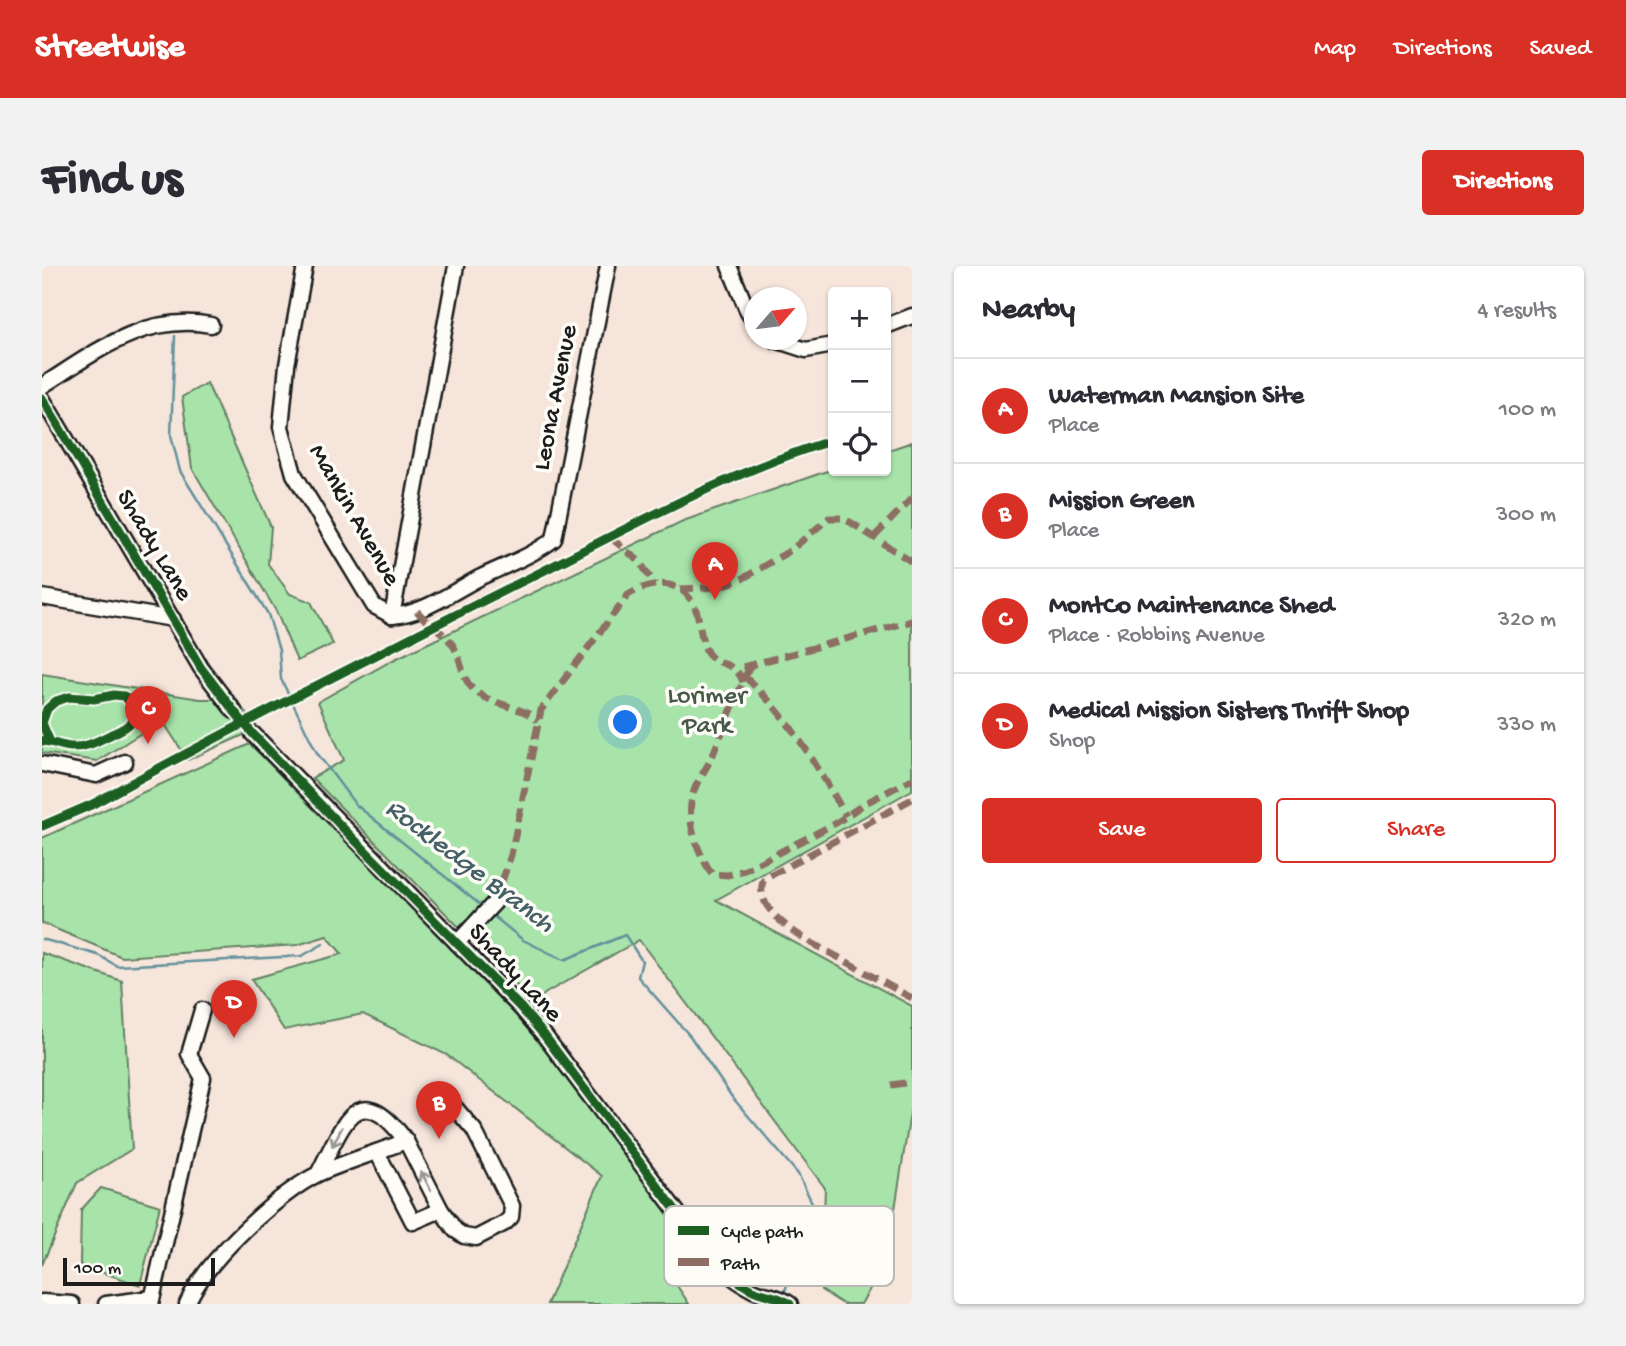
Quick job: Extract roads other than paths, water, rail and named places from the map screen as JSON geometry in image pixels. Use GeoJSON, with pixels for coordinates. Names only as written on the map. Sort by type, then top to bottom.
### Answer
{"type":"FeatureCollection","features":[{"type":"Feature","properties":{"kind":"street","name":"Mankin Avenue"},"geometry":{"type":"LineString","coordinates":[[305,266],[281,409],[283,436],[294,474],[332,538],[374,606],[391,616]]}},
{"type":"Feature","properties":{"kind":"street"},"geometry":{"type":"LineString","coordinates":[[391,616],[456,266]]}},
{"type":"Feature","properties":{"kind":"street","name":"Leona Avenue"},"geometry":{"type":"LineString","coordinates":[[391,616],[405,615],[427,607],[540,550],[554,540],[608,266]]}},
{"type":"Feature","properties":{"kind":"street"},"geometry":{"type":"LineString","coordinates":[[729,266],[744,302]]}},
{"type":"Feature","properties":{"kind":"street"},"geometry":{"type":"LineString","coordinates":[[891,324],[912,316]]}},
{"type":"Feature","properties":{"kind":"street"},"geometry":{"type":"LineString","coordinates":[[42,386],[117,339],[167,322],[190,321],[211,325]]}},
{"type":"Feature","properties":{"kind":"street"},"geometry":{"type":"LineString","coordinates":[[807,350],[828,346]]}},
{"type":"Feature","properties":{"kind":"street","name":"Shady Lane"},"geometry":{"type":"LineString","coordinates":[[42,398],[201,668],[234,711]]}},
{"type":"Feature","properties":{"kind":"street"},"geometry":{"type":"LineString","coordinates":[[42,597],[173,620]]}},
{"type":"Feature","properties":{"kind":"street","name":"Shady Lane"},"geometry":{"type":"LineString","coordinates":[[253,734],[521,1008],[672,1206]]}},
{"type":"Feature","properties":{"kind":"street"},"geometry":{"type":"LineString","coordinates":[[42,764],[96,775],[115,773],[125,761]]}},
{"type":"Feature","properties":{"kind":"street"},"geometry":{"type":"LineString","coordinates":[[457,943],[495,902]]}},
{"type":"Feature","properties":{"kind":"street"},"geometry":{"type":"LineString","coordinates":[[106,1304],[152,1301],[203,1078],[189,1054],[202,1010]]}},
{"type":"Feature","properties":{"kind":"street"},"geometry":{"type":"LineString","coordinates":[[318,1174],[347,1118],[355,1110],[373,1110],[395,1126],[406,1141],[441,1210],[455,1230],[464,1236],[476,1238],[505,1223],[511,1217],[512,1206],[474,1130],[451,1103]]}},
{"type":"Feature","properties":{"kind":"street"},"geometry":{"type":"LineString","coordinates":[[187,1304],[193,1289],[214,1262],[246,1228],[271,1207],[318,1174],[406,1141]]}},
{"type":"Feature","properties":{"kind":"street"},"geometry":{"type":"LineString","coordinates":[[377,1152],[413,1222],[441,1210]]}},
{"type":"Feature","properties":{"kind":"street","name":"Shady Lane"},"geometry":{"type":"LineString","coordinates":[[745,1286],[784,1300]]}},
{"type":"Feature","properties":{"kind":"street"},"geometry":{"type":"LineString","coordinates":[[42,1302],[72,1304]]}},
{"type":"Feature","properties":{"kind":"waterway","name":"Rockledge Branch"},"geometry":{"type":"LineString","coordinates":[[175,336],[171,435],[180,471],[268,614],[279,650],[281,679],[317,753],[355,804],[484,908]]}},
{"type":"Feature","properties":{"kind":"waterway","name":"Rockledge Branch"},"geometry":{"type":"LineString","coordinates":[[492,915],[523,940],[564,960],[625,935],[642,961],[638,977],[690,1036],[732,1097],[798,1174],[814,1206]]}},
{"type":"Feature","properties":{"kind":"waterway"},"geometry":{"type":"LineString","coordinates":[[42,939],[98,955],[117,966],[302,956],[323,944]]}},
{"type":"Feature","properties":{"kind":"waterway","name":"Rockledge Branch"},"geometry":{"type":"LineString","coordinates":[[784,1294],[787,1286]]}},
{"type":"Feature","properties":{"kind":"tunnel"},"geometry":{"type":"LineString","coordinates":[[234,711],[253,734]]}},
{"type":"Feature","properties":{"kind":"place","name":"Waterman Mansion Site"},"geometry":{"type":"Point","coordinates":[715,600]}},
{"type":"Feature","properties":{"kind":"place","name":"MontCo Maintenance Shed"},"geometry":{"type":"Point","coordinates":[148,744]}},
{"type":"Feature","properties":{"kind":"place","name":"Medical Mission Sisters Thrift Shop"},"geometry":{"type":"Point","coordinates":[234,1038]}},
{"type":"Feature","properties":{"kind":"place","name":"Mission Green"},"geometry":{"type":"Point","coordinates":[439,1139]}},
{"type":"Feature","properties":{"kind":"park label","name":"Lorimer Park"},"geometry":{"type":"Point","coordinates":[707,712]}}]}
